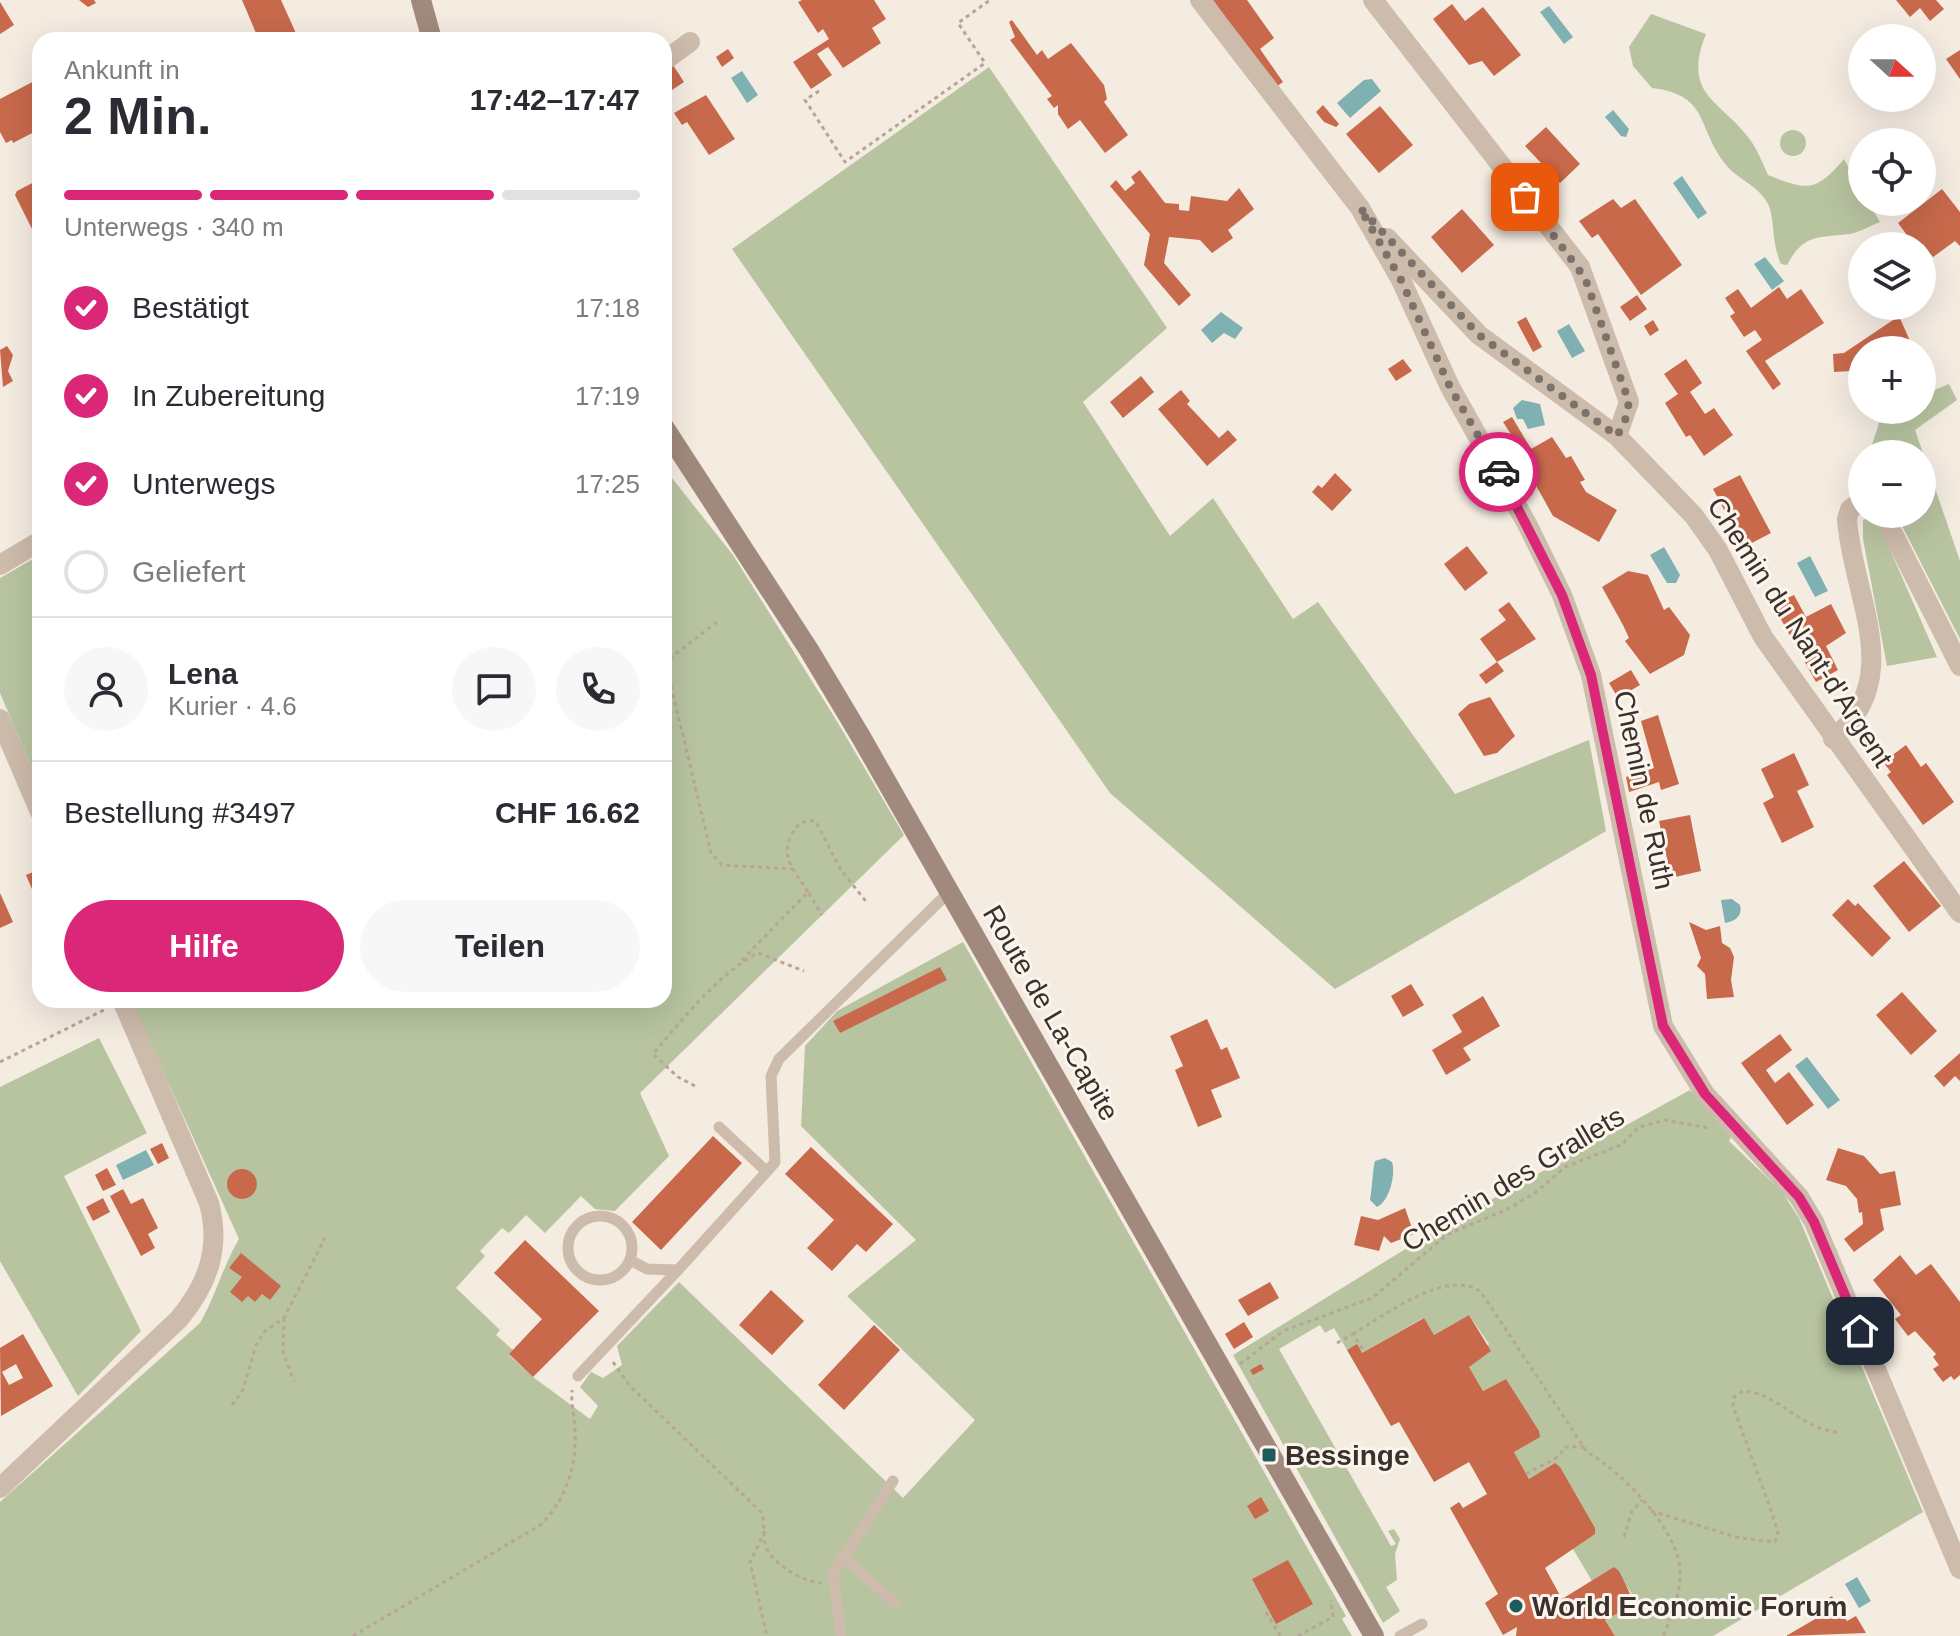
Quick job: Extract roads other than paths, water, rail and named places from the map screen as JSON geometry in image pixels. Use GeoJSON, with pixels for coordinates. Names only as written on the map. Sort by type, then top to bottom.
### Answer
{"type":"FeatureCollection","features":[{"type":"Feature","properties":{"kind":"street"},"geometry":{"type":"LineString","coordinates":[[421,0],[430,32]]}},
{"type":"Feature","properties":{"kind":"street","name":"Chemin de Ruth"},"geometry":{"type":"LineString","coordinates":[[1200,0],[1360,208],[1401,280],[1450,387],[1527,524],[1562,595],[1580,643],[1606,733],[1663,1026],[1705,1094],[1799,1197],[1814,1222],[1960,1569]]}},
{"type":"Feature","properties":{"kind":"street"},"geometry":{"type":"LineString","coordinates":[[1373,0],[1580,267],[1629,402],[1625,421],[1617,436]]}},
{"type":"Feature","properties":{"kind":"street"},"geometry":{"type":"LineString","coordinates":[[672,55],[690,42]]}},
{"type":"Feature","properties":{"kind":"street","name":"Chemin du Nant-d'Argent"},"geometry":{"type":"LineString","coordinates":[[1360,208],[1479,335],[1617,436],[1643,459],[1703,528],[1763,637],[1960,913]]}},
{"type":"Feature","properties":{"kind":"street","name":"Route de La-Capite"},"geometry":{"type":"LineString","coordinates":[[672,439],[809,650],[1226,1372],[1374,1636]]}},
{"type":"Feature","properties":{"kind":"street"},"geometry":{"type":"LineString","coordinates":[[1833,739],[1859,713],[1872,669],[1871,645],[1849,528]]}},
{"type":"Feature","properties":{"kind":"street"},"geometry":{"type":"LineString","coordinates":[[1890,528],[1960,666]]}},
{"type":"Feature","properties":{"kind":"street"},"geometry":{"type":"LineString","coordinates":[[0,565],[32,546]]}},
{"type":"Feature","properties":{"kind":"street"},"geometry":{"type":"LineString","coordinates":[[0,719],[32,793]]}},
{"type":"Feature","properties":{"kind":"street"},"geometry":{"type":"LineString","coordinates":[[0,1488],[179,1319],[202,1287],[213,1254],[215,1232],[209,1203],[125,1008]]}},
{"type":"Feature","properties":{"kind":"lane"},"geometry":{"type":"LineString","coordinates":[[578,1376],[775,1162],[771,1076],[779,1059],[949,892]]}},
{"type":"Feature","properties":{"kind":"lane"},"geometry":{"type":"LineString","coordinates":[[719,1127],[766,1171]]}},
{"type":"Feature","properties":{"kind":"lane"},"geometry":{"type":"LineString","coordinates":[[612,1218],[629,1234],[630,1260],[615,1276],[591,1279],[581,1274],[571,1262],[570,1238],[587,1219],[612,1218]]}},
{"type":"Feature","properties":{"kind":"lane"},"geometry":{"type":"LineString","coordinates":[[630,1260],[647,1269],[678,1270]]}},
{"type":"Feature","properties":{"kind":"lane"},"geometry":{"type":"LineString","coordinates":[[841,1636],[832,1578],[893,1481]]}},
{"type":"Feature","properties":{"kind":"lane"},"geometry":{"type":"LineString","coordinates":[[843,1556],[895,1603]]}},
{"type":"Feature","properties":{"kind":"lane"},"geometry":{"type":"LineString","coordinates":[[1401,1636],[1422,1624]]}},
{"type":"Feature","properties":{"kind":"water"},"geometry":{"type":"Polygon","coordinates":[[[1549,6],[1573,37],[1564,44],[1540,12],[1549,6]]]}},
{"type":"Feature","properties":{"kind":"water"},"geometry":{"type":"Polygon","coordinates":[[[742,71],[758,95],[747,103],[731,78],[742,71]]]}},
{"type":"Feature","properties":{"kind":"water"},"geometry":{"type":"Polygon","coordinates":[[[1372,79],[1381,91],[1350,118],[1337,103],[1364,80],[1372,79]]]}},
{"type":"Feature","properties":{"kind":"water"},"geometry":{"type":"Polygon","coordinates":[[[1613,110],[1629,129],[1626,137],[1621,136],[1605,117],[1613,110]]]}},
{"type":"Feature","properties":{"kind":"water"},"geometry":{"type":"Polygon","coordinates":[[[1682,176],[1707,213],[1698,219],[1673,183],[1682,176]]]}},
{"type":"Feature","properties":{"kind":"water"},"geometry":{"type":"Polygon","coordinates":[[[1765,257],[1784,281],[1772,290],[1754,264],[1765,257]]]}},
{"type":"Feature","properties":{"kind":"water"},"geometry":{"type":"Polygon","coordinates":[[[1221,312],[1243,328],[1235,339],[1224,333],[1212,343],[1201,330],[1221,312]]]}},
{"type":"Feature","properties":{"kind":"water"},"geometry":{"type":"Polygon","coordinates":[[[1569,324],[1585,351],[1572,358],[1557,331],[1569,324]]]}},
{"type":"Feature","properties":{"kind":"water"},"geometry":{"type":"Polygon","coordinates":[[[1522,400],[1540,404],[1545,425],[1528,429],[1523,419],[1517,419],[1513,408],[1522,400]]]}},
{"type":"Feature","properties":{"kind":"water"},"geometry":{"type":"Polygon","coordinates":[[[1664,547],[1680,575],[1676,583],[1667,583],[1650,555],[1664,547]]]}},
{"type":"Feature","properties":{"kind":"water"},"geometry":{"type":"Polygon","coordinates":[[[1810,556],[1828,591],[1815,597],[1797,563],[1810,556]]]}},
{"type":"Feature","properties":{"kind":"water"},"geometry":{"type":"Polygon","coordinates":[[[1732,899],[1740,905],[1740,912],[1735,919],[1725,923],[1721,900],[1732,899]]]}},
{"type":"Feature","properties":{"kind":"water"},"geometry":{"type":"Polygon","coordinates":[[[1807,1057],[1840,1100],[1828,1109],[1795,1066],[1807,1057]]]}},
{"type":"Feature","properties":{"kind":"water"},"geometry":{"type":"Polygon","coordinates":[[[146,1150],[154,1165],[123,1180],[116,1165],[146,1150]]]}},
{"type":"Feature","properties":{"kind":"water"},"geometry":{"type":"Polygon","coordinates":[[[1385,1158],[1392,1162],[1392,1181],[1385,1200],[1377,1207],[1370,1200],[1374,1164],[1385,1158]]]}},
{"type":"Feature","properties":{"kind":"water"},"geometry":{"type":"Polygon","coordinates":[[[1857,1577],[1871,1601],[1859,1608],[1845,1584],[1857,1577]]]}},
{"type":"Feature","properties":{"kind":"place","name":"Bessinge"},"geometry":{"type":"Point","coordinates":[1269,1455]}},
{"type":"Feature","properties":{"kind":"place","name":"World Economic Forum"},"geometry":{"type":"Point","coordinates":[1516,1606]}}]}
